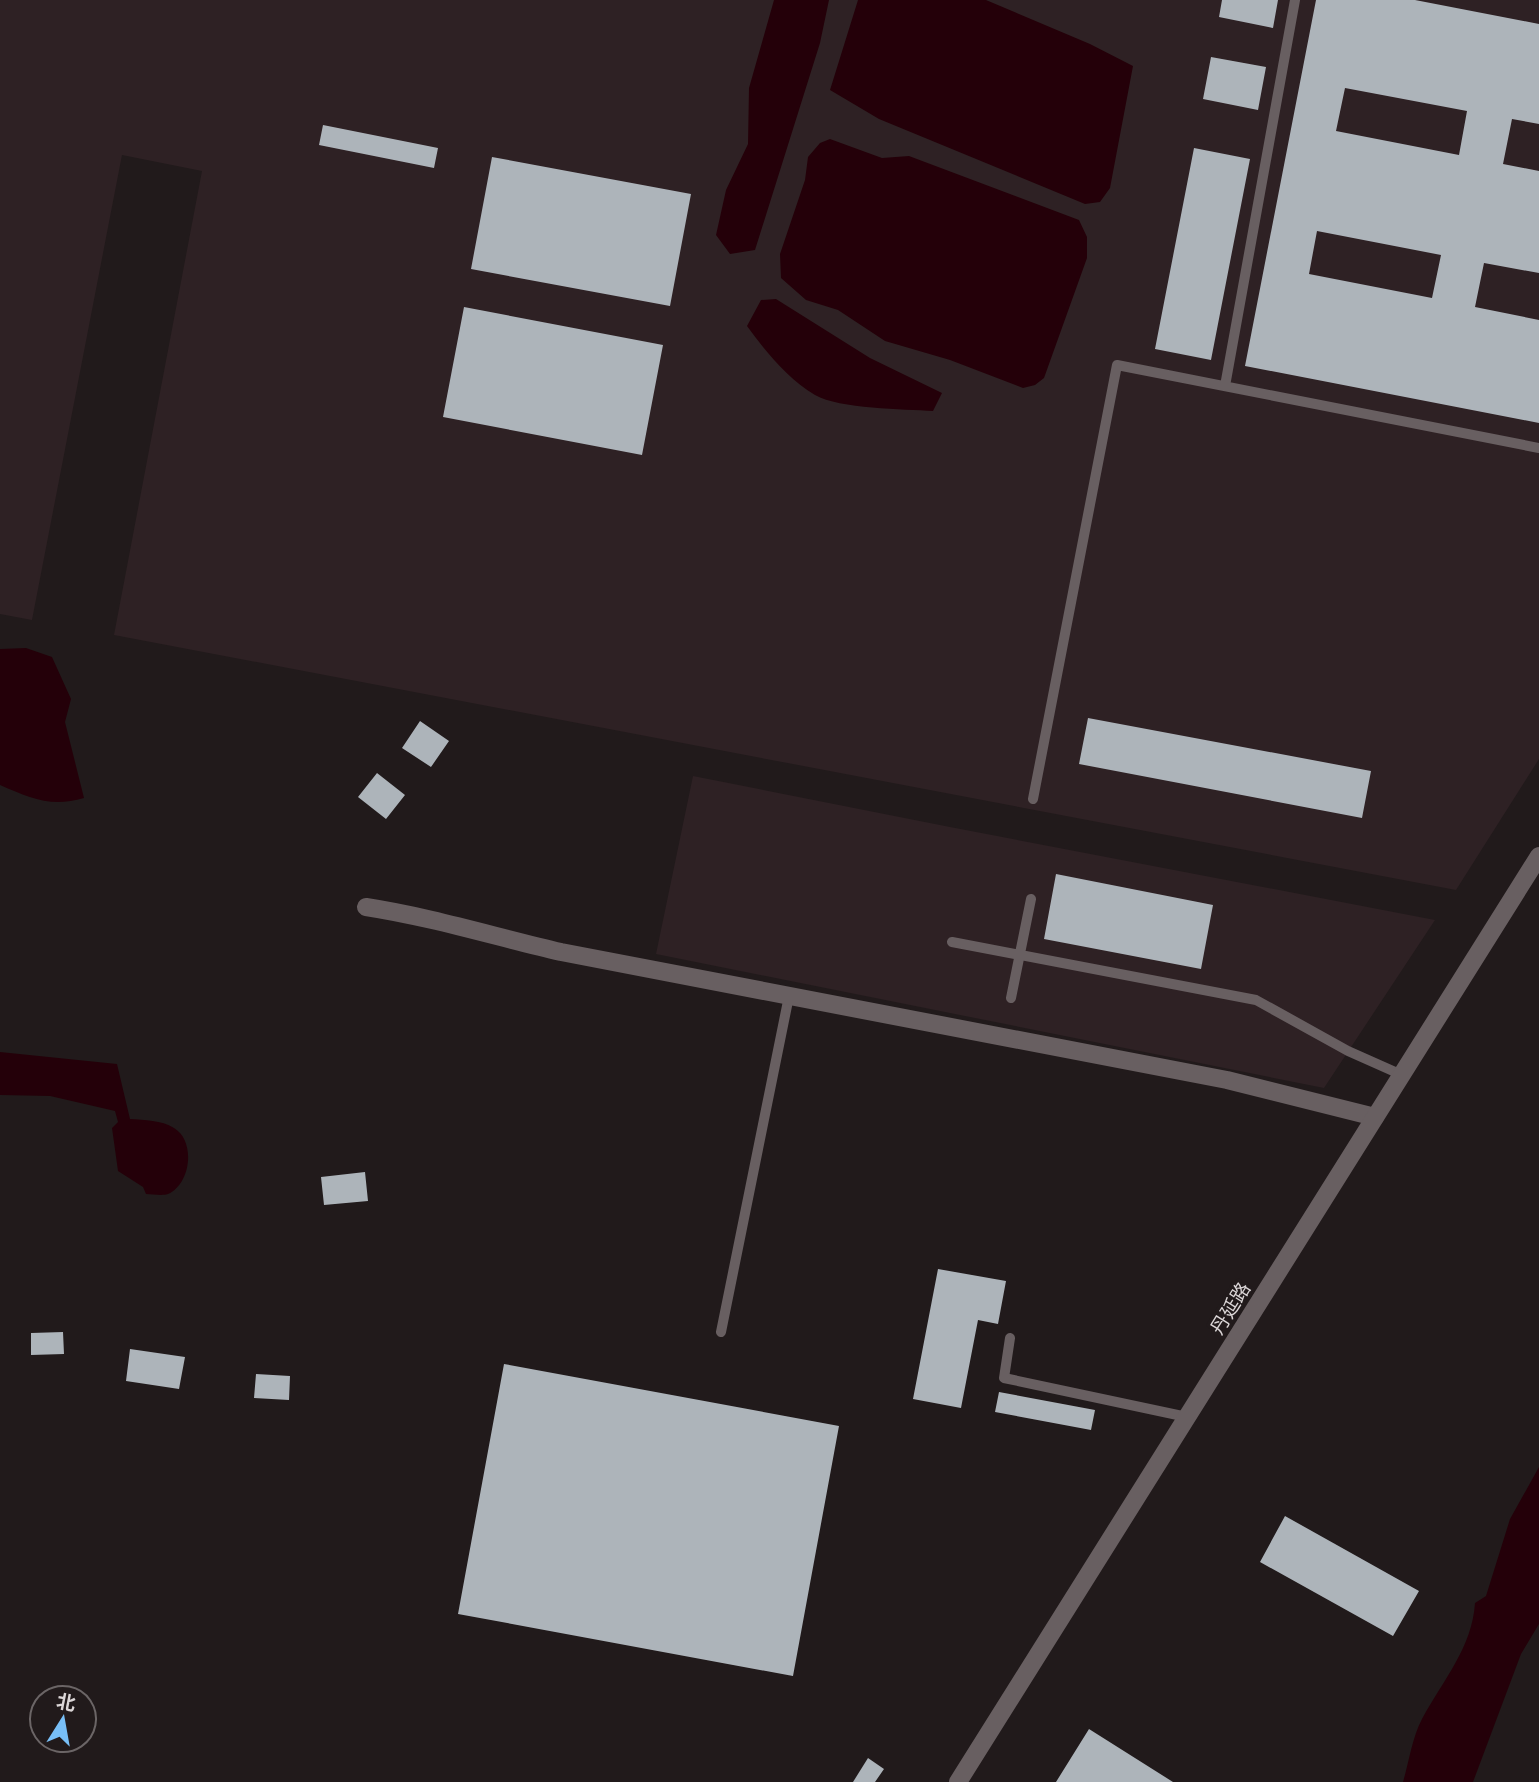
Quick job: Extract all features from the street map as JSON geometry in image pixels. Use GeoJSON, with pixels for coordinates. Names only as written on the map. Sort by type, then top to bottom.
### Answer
{"type":"FeatureCollection","features":[{"type":"Feature","properties":{"kind":"main road","name":"丹延路"},"geometry":{"type":"LineString","coordinates":[[958,1782],[1539,856]]}},
{"type":"Feature","properties":{"kind":"main road"},"geometry":{"type":"LineString","coordinates":[[366,906],[410,914],[459,929],[561,952],[1227,1080],[1375,1117]]}},
{"type":"Feature","properties":{"kind":"lane"},"geometry":{"type":"LineString","coordinates":[[1225,386],[1295,0]]}},
{"type":"Feature","properties":{"kind":"lane"},"geometry":{"type":"LineString","coordinates":[[1033,799],[1116,365],[1539,448]]}},
{"type":"Feature","properties":{"kind":"lane"},"geometry":{"type":"LineString","coordinates":[[1011,998],[1031,899]]}},
{"type":"Feature","properties":{"kind":"lane"},"geometry":{"type":"LineString","coordinates":[[952,942],[1256,1000],[1348,1051],[1402,1074]]}},
{"type":"Feature","properties":{"kind":"lane"},"geometry":{"type":"LineString","coordinates":[[721,1332],[789,996]]}},
{"type":"Feature","properties":{"kind":"lane"},"geometry":{"type":"LineString","coordinates":[[1010,1338],[1004,1378],[1187,1417]]}},
{"type":"Feature","properties":{"kind":"shaded area"},"geometry":{"type":"Polygon","coordinates":[[[0,0],[1539,0],[1539,759],[1456,890],[114,635],[202,171],[122,155],[32,620],[0,614],[0,0]]]}},
{"type":"Feature","properties":{"kind":"shaded area"},"geometry":{"type":"Polygon","coordinates":[[[774,0],[829,0],[820,43],[755,250],[730,254],[716,235],[726,190],[748,144],[749,88],[774,0]]]}},
{"type":"Feature","properties":{"kind":"shaded area"},"geometry":{"type":"Polygon","coordinates":[[[858,0],[986,0],[1090,44],[1133,66],[1110,188],[1100,202],[1085,204],[879,119],[830,90],[858,0]]]}},
{"type":"Feature","properties":{"kind":"shaded area"},"geometry":{"type":"Polygon","coordinates":[[[830,139],[882,158],[909,156],[1079,220],[1087,237],[1087,258],[1044,378],[1035,385],[1023,388],[950,360],[885,341],[838,310],[806,300],[781,278],[780,254],[805,180],[808,157],[820,143],[830,139]]]}},
{"type":"Feature","properties":{"kind":"shaded area"},"geometry":{"type":"Polygon","coordinates":[[[776,299],[870,358],[942,393],[933,411],[872,408],[840,403],[826,400],[805,388],[778,364],[747,326],[761,300],[776,299]]]}},
{"type":"Feature","properties":{"kind":"shaded area"},"geometry":{"type":"Polygon","coordinates":[[[26,648],[52,657],[71,699],[65,722],[84,798],[51,802],[0,785],[0,649],[26,648]]]}},
{"type":"Feature","properties":{"kind":"shaded area"},"geometry":{"type":"Polygon","coordinates":[[[693,776],[1435,920],[1324,1088],[656,954],[693,776]]]}},
{"type":"Feature","properties":{"kind":"shaded area"},"geometry":{"type":"Polygon","coordinates":[[[0,1052],[117,1064],[130,1119],[169,1125],[181,1134],[186,1142],[188,1162],[182,1181],[168,1194],[146,1194],[143,1187],[118,1171],[112,1128],[118,1122],[115,1111],[50,1096],[0,1095],[0,1052]]]}},
{"type":"Feature","properties":{"kind":"shaded area"},"geometry":{"type":"Polygon","coordinates":[[[1539,1467],[1539,1624],[1521,1654],[1473,1782],[1403,1782],[1419,1726],[1462,1649],[1473,1619],[1475,1603],[1486,1596],[1510,1519],[1539,1467]]]}},
{"type":"Feature","properties":{"kind":"building"},"geometry":{"type":"Polygon","coordinates":[[[1222,0],[1278,0],[1273,28],[1219,17],[1222,0]]]}},
{"type":"Feature","properties":{"kind":"building"},"geometry":{"type":"Polygon","coordinates":[[[1316,0],[1415,0],[1539,24],[1539,124],[1512,119],[1503,164],[1539,171],[1539,273],[1484,263],[1475,307],[1539,320],[1539,423],[1245,366],[1316,0]],[[1345,88],[1336,131],[1459,155],[1467,111],[1345,88]],[[1317,231],[1309,274],[1432,298],[1441,255],[1317,231]]]}},
{"type":"Feature","properties":{"kind":"building"},"geometry":{"type":"Polygon","coordinates":[[[1211,57],[1266,67],[1258,110],[1203,99],[1211,57]]]}},
{"type":"Feature","properties":{"kind":"building"},"geometry":{"type":"Polygon","coordinates":[[[323,125],[438,148],[434,168],[319,145],[323,125]]]}},
{"type":"Feature","properties":{"kind":"building"},"geometry":{"type":"Polygon","coordinates":[[[1194,148],[1250,159],[1211,360],[1155,349],[1194,148]]]}},
{"type":"Feature","properties":{"kind":"building"},"geometry":{"type":"Polygon","coordinates":[[[492,157],[691,194],[670,306],[471,269],[492,157]]]}},
{"type":"Feature","properties":{"kind":"building"},"geometry":{"type":"Polygon","coordinates":[[[464,307],[663,345],[642,455],[443,417],[464,307]]]}},
{"type":"Feature","properties":{"kind":"building"},"geometry":{"type":"Polygon","coordinates":[[[1088,718],[1371,771],[1362,818],[1079,764],[1088,718]]]}},
{"type":"Feature","properties":{"kind":"building"},"geometry":{"type":"Polygon","coordinates":[[[420,721],[449,741],[431,767],[402,748],[420,721]]]}},
{"type":"Feature","properties":{"kind":"building"},"geometry":{"type":"Polygon","coordinates":[[[377,773],[405,795],[386,819],[358,797],[377,773]]]}},
{"type":"Feature","properties":{"kind":"building"},"geometry":{"type":"Polygon","coordinates":[[[1056,874],[1213,905],[1201,969],[1044,939],[1056,874]]]}},
{"type":"Feature","properties":{"kind":"building"},"geometry":{"type":"Polygon","coordinates":[[[365,1172],[368,1201],[324,1205],[321,1177],[365,1172]]]}},
{"type":"Feature","properties":{"kind":"building"},"geometry":{"type":"Polygon","coordinates":[[[938,1269],[1006,1281],[998,1324],[978,1320],[961,1408],[913,1399],[938,1269]]]}},
{"type":"Feature","properties":{"kind":"building"},"geometry":{"type":"Polygon","coordinates":[[[63,1332],[64,1354],[31,1355],[31,1333],[63,1332]]]}},
{"type":"Feature","properties":{"kind":"building"},"geometry":{"type":"Polygon","coordinates":[[[130,1349],[185,1357],[179,1389],[126,1381],[130,1349]]]}},
{"type":"Feature","properties":{"kind":"building"},"geometry":{"type":"Polygon","coordinates":[[[504,1364],[839,1426],[793,1676],[458,1614],[504,1364]]]}},
{"type":"Feature","properties":{"kind":"building"},"geometry":{"type":"Polygon","coordinates":[[[256,1374],[290,1376],[289,1400],[254,1398],[256,1374]]]}},
{"type":"Feature","properties":{"kind":"building"},"geometry":{"type":"Polygon","coordinates":[[[999,1392],[1095,1410],[1091,1430],[995,1412],[999,1392]]]}},
{"type":"Feature","properties":{"kind":"building"},"geometry":{"type":"Polygon","coordinates":[[[1285,1516],[1419,1591],[1393,1636],[1260,1562],[1285,1516]]]}},
{"type":"Feature","properties":{"kind":"building"},"geometry":{"type":"Polygon","coordinates":[[[1089,1729],[1173,1782],[1056,1782],[1089,1729]]]}},
{"type":"Feature","properties":{"kind":"building"},"geometry":{"type":"Polygon","coordinates":[[[868,1758],[884,1769],[875,1782],[853,1782],[868,1758]]]}}]}
